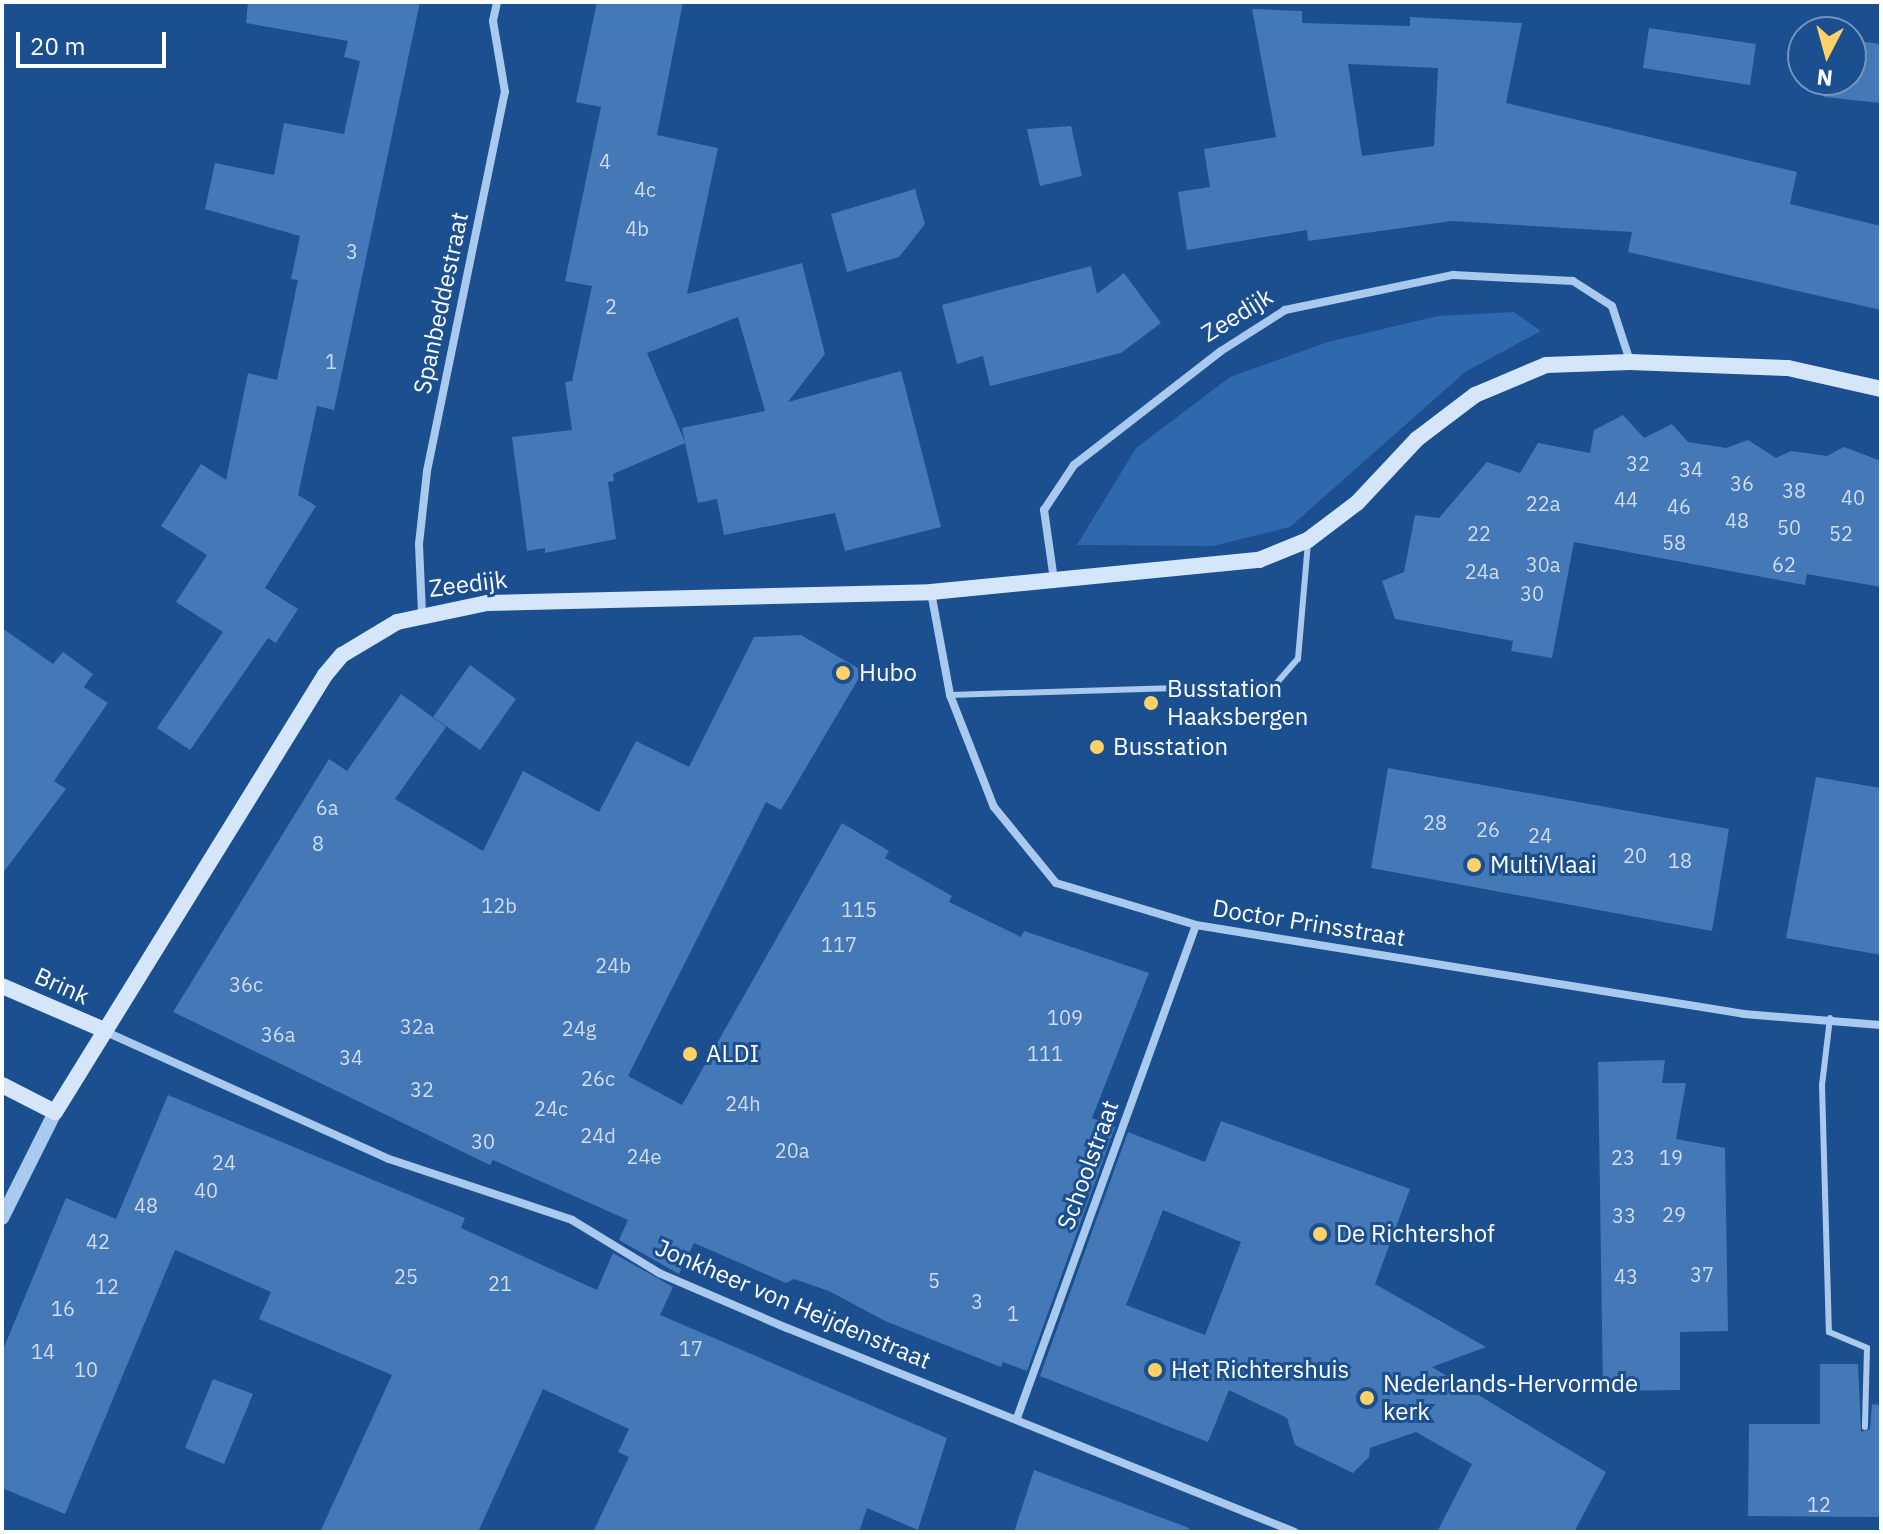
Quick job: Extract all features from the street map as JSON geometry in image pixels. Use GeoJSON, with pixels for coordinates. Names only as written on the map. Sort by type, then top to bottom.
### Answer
{"type":"FeatureCollection","features":[{"type":"Feature","properties":{"kind":"main road","name":"Zeedijk"},"geometry":{"type":"LineString","coordinates":[[55,1112],[325,675],[370,636],[422,613],[487,603],[931,592],[1259,560],[1308,540],[1357,503],[1417,439],[1475,395],[1546,365],[1630,362],[1788,368],[1881,389]]}},
{"type":"Feature","properties":{"kind":"main road","name":"Brink"},"geometry":{"type":"LineString","coordinates":[[2,986],[104,1030]]}},
{"type":"Feature","properties":{"kind":"main road"},"geometry":{"type":"LineString","coordinates":[[2,1085],[55,1112]]}},
{"type":"Feature","properties":{"kind":"street","name":"Spanbeddestraat"},"geometry":{"type":"LineString","coordinates":[[422,613],[419,544],[427,471],[505,92],[493,21],[497,2]]}},
{"type":"Feature","properties":{"kind":"street","name":"Zeedijk"},"geometry":{"type":"LineString","coordinates":[[1054,581],[1044,510],[1074,465],[1221,351],[1285,310],[1453,275],[1573,281],[1612,306],[1630,362]]}},
{"type":"Feature","properties":{"kind":"street","name":"Doctor Prinsstraat"},"geometry":{"type":"LineString","coordinates":[[931,592],[950,695],[994,807],[1056,883],[1196,925],[1744,1014],[1830,1018],[1881,1025]]}},
{"type":"Feature","properties":{"kind":"street","name":"Schoolstraat"},"geometry":{"type":"LineString","coordinates":[[1017,1418],[1196,925]]}},
{"type":"Feature","properties":{"kind":"street","name":"Jonkheer von Heijdenstraat"},"geometry":{"type":"LineString","coordinates":[[104,1030],[389,1159],[572,1220],[659,1273],[1295,1532]]}},
{"type":"Feature","properties":{"kind":"street"},"geometry":{"type":"LineString","coordinates":[[2,1218],[55,1112]]}},
{"type":"Feature","properties":{"kind":"lane"},"geometry":{"type":"LineString","coordinates":[[950,695],[1275,685],[1298,659],[1308,540]]}},
{"type":"Feature","properties":{"kind":"lane"},"geometry":{"type":"LineString","coordinates":[[1830,1018],[1822,1085],[1829,1332],[1867,1348],[1865,1427]]}},
{"type":"Feature","properties":{"kind":"shaded area"},"geometry":{"type":"Polygon","coordinates":[[[1514,312],[1541,331],[1465,372],[1290,527],[1213,546],[1077,545],[1136,448],[1230,377],[1328,342],[1438,316],[1514,312]]]}},
{"type":"Feature","properties":{"kind":"building"},"geometry":{"type":"Polygon","coordinates":[[[248,2],[420,2],[334,410],[317,406],[298,495],[316,506],[265,588],[298,609],[276,643],[268,638],[190,750],[157,728],[223,632],[176,602],[207,555],[161,526],[201,464],[226,480],[248,373],[277,380],[298,280],[291,279],[300,236],[205,209],[215,163],[274,175],[284,123],[344,134],[360,61],[344,57],[348,41],[246,23],[248,2]]]}},
{"type":"Feature","properties":{"kind":"building"},"geometry":{"type":"Polygon","coordinates":[[[597,2],[683,2],[657,135],[718,148],[687,294],[802,263],[825,354],[788,402],[901,371],[941,527],[845,551],[835,513],[724,535],[717,499],[698,503],[685,443],[613,474],[614,481],[608,482],[616,539],[545,553],[545,548],[527,551],[512,437],[572,430],[565,382],[572,381],[592,286],[565,281],[601,107],[576,102],[597,2]],[[738,317],[647,353],[685,442],[682,428],[765,411],[738,317]]]}},
{"type":"Feature","properties":{"kind":"building"},"geometry":{"type":"Polygon","coordinates":[[[1252,9],[1302,11],[1302,23],[1410,26],[1410,17],[1522,23],[1506,103],[1797,172],[1790,204],[1881,226],[1881,310],[1628,252],[1632,232],[1452,221],[1308,241],[1307,230],[1187,250],[1178,192],[1210,187],[1204,149],[1276,137],[1252,9]],[[1348,64],[1362,156],[1434,146],[1438,68],[1348,64]]]}},
{"type":"Feature","properties":{"kind":"building"},"geometry":{"type":"Polygon","coordinates":[[[1649,28],[1756,44],[1750,85],[1643,68],[1649,28]]]}},
{"type":"Feature","properties":{"kind":"building"},"geometry":{"type":"Polygon","coordinates":[[[1867,42],[1881,44],[1881,103],[1824,97],[1867,96],[1867,42]]]}},
{"type":"Feature","properties":{"kind":"building"},"geometry":{"type":"Polygon","coordinates":[[[1071,126],[1082,176],[1040,186],[1027,129],[1071,126]]]}},
{"type":"Feature","properties":{"kind":"building"},"geometry":{"type":"Polygon","coordinates":[[[915,189],[925,224],[899,257],[847,272],[831,214],[915,189]]]}},
{"type":"Feature","properties":{"kind":"building"},"geometry":{"type":"Polygon","coordinates":[[[1091,266],[1097,294],[1124,273],[1161,323],[1121,353],[990,386],[983,356],[957,364],[942,305],[1091,266]]]}},
{"type":"Feature","properties":{"kind":"building"},"geometry":{"type":"Polygon","coordinates":[[[1623,415],[1644,438],[1672,424],[1688,442],[1726,448],[1748,440],[1776,458],[1791,451],[1827,456],[1844,447],[1881,461],[1881,587],[1807,574],[1805,585],[1574,542],[1552,658],[1511,651],[1513,641],[1395,619],[1382,581],[1404,572],[1415,515],[1439,518],[1487,462],[1520,473],[1538,443],[1590,453],[1594,430],[1623,415]]]}},
{"type":"Feature","properties":{"kind":"building"},"geometry":{"type":"Polygon","coordinates":[[[2,628],[53,664],[63,652],[93,674],[84,687],[108,703],[54,781],[66,789],[2,874],[2,628]]]}},
{"type":"Feature","properties":{"kind":"building"},"geometry":{"type":"Polygon","coordinates":[[[801,635],[863,671],[781,810],[766,802],[628,1076],[682,1105],[842,823],[889,851],[885,858],[952,896],[949,902],[1021,937],[1024,931],[1149,973],[1092,1118],[1115,1127],[1027,1371],[1003,1362],[1001,1367],[885,1321],[829,1291],[794,1279],[786,1283],[694,1243],[679,1274],[619,1240],[628,1220],[493,1160],[490,1165],[173,1012],[329,759],[347,771],[401,694],[446,727],[395,799],[483,851],[523,771],[599,812],[636,741],[689,767],[754,637],[801,635]]]}},
{"type":"Feature","properties":{"kind":"building"},"geometry":{"type":"Polygon","coordinates":[[[470,665],[516,699],[480,750],[433,717],[470,665]]]}},
{"type":"Feature","properties":{"kind":"building"},"geometry":{"type":"Polygon","coordinates":[[[1388,768],[1729,829],[1712,931],[1371,868],[1388,768]]]}},
{"type":"Feature","properties":{"kind":"building"},"geometry":{"type":"Polygon","coordinates":[[[1816,777],[1881,788],[1881,955],[1786,938],[1816,777]]]}},
{"type":"Feature","properties":{"kind":"building"},"geometry":{"type":"Polygon","coordinates":[[[1665,1060],[1662,1083],[1686,1083],[1676,1139],[1725,1148],[1728,1331],[1680,1332],[1680,1390],[1603,1391],[1598,1062],[1665,1060]]]}},
{"type":"Feature","properties":{"kind":"building"},"geometry":{"type":"Polygon","coordinates":[[[168,1095],[465,1218],[461,1228],[597,1290],[613,1253],[673,1287],[660,1315],[947,1438],[918,1530],[867,1508],[859,1532],[593,1532],[629,1457],[618,1452],[629,1429],[543,1389],[478,1532],[320,1532],[392,1375],[259,1319],[271,1292],[175,1250],[65,1514],[2,1488],[2,1352],[66,1198],[116,1219],[168,1095]]]}},
{"type":"Feature","properties":{"kind":"building"},"geometry":{"type":"Polygon","coordinates":[[[1221,1121],[1410,1189],[1375,1284],[1486,1347],[1432,1367],[1606,1472],[1574,1532],[1437,1532],[1472,1464],[1416,1432],[1370,1448],[1369,1457],[1353,1473],[1295,1445],[1287,1418],[1229,1390],[1208,1442],[1040,1376],[1128,1132],[1205,1162],[1221,1121]],[[1163,1210],[1126,1305],[1205,1335],[1241,1242],[1163,1210]]]}},
{"type":"Feature","properties":{"kind":"building"},"geometry":{"type":"Polygon","coordinates":[[[1820,1364],[1858,1364],[1861,1432],[1870,1429],[1872,1404],[1881,1405],[1881,1517],[1748,1516],[1749,1424],[1820,1424],[1820,1364]]]}},
{"type":"Feature","properties":{"kind":"building"},"geometry":{"type":"Polygon","coordinates":[[[213,1379],[253,1394],[224,1464],[185,1448],[213,1379]]]}},
{"type":"Feature","properties":{"kind":"building"},"geometry":{"type":"Polygon","coordinates":[[[1034,1470],[1189,1528],[1188,1532],[1014,1532],[1034,1470]]]}},
{"type":"Feature","properties":{"kind":"place","name":"Hubo"},"geometry":{"type":"Point","coordinates":[843,673]}},
{"type":"Feature","properties":{"kind":"place","name":"Busstation Haaksbergen"},"geometry":{"type":"Point","coordinates":[1151,703]}},
{"type":"Feature","properties":{"kind":"place","name":"Busstation"},"geometry":{"type":"Point","coordinates":[1097,747]}},
{"type":"Feature","properties":{"kind":"place","name":"MultiVlaai"},"geometry":{"type":"Point","coordinates":[1474,865]}},
{"type":"Feature","properties":{"kind":"place","name":"ALDI"},"geometry":{"type":"Point","coordinates":[690,1054]}},
{"type":"Feature","properties":{"kind":"place","name":"De Richtershof"},"geometry":{"type":"Point","coordinates":[1320,1234]}},
{"type":"Feature","properties":{"kind":"place","name":"Het Richtershuis"},"geometry":{"type":"Point","coordinates":[1155,1370]}},
{"type":"Feature","properties":{"kind":"place","name":"Nederlands-Hervormde kerk"},"geometry":{"type":"Point","coordinates":[1367,1398]}}]}
